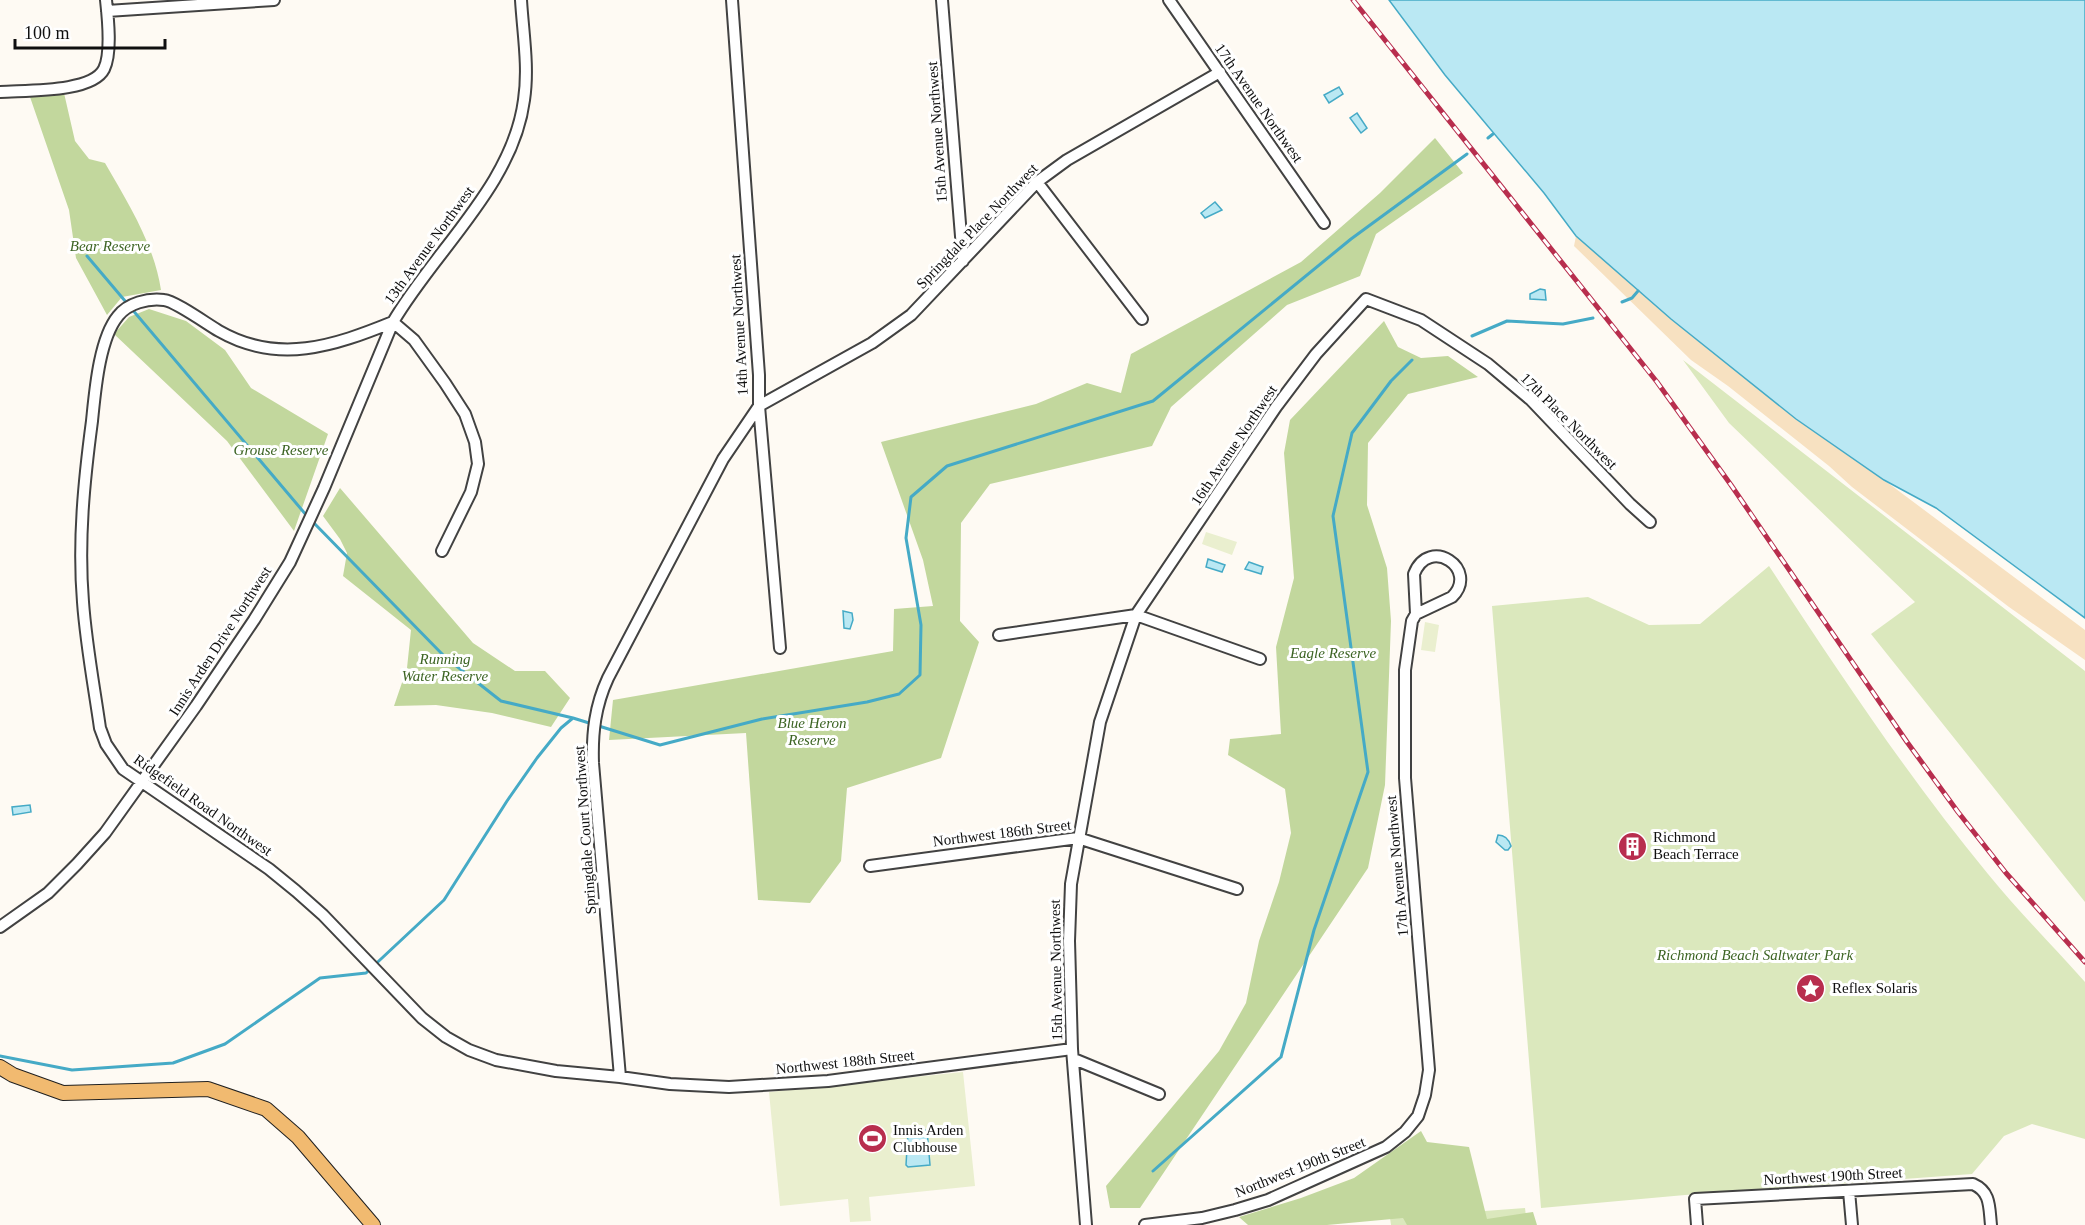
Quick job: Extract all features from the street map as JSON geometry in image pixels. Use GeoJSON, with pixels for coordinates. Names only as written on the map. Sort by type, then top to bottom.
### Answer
{"type":"FeatureCollection","features":[{"type":"Feature","properties":{"kind":"main road"},"geometry":{"type":"LineString","coordinates":[[0,1066],[13,1075],[63,1093],[208,1089],[266,1109],[298,1137],[373,1225]]}},
{"type":"Feature","properties":{"kind":"street"},"geometry":{"type":"LineString","coordinates":[[0,92],[78,86],[90,83],[98,77],[105,68],[108,48],[106,5],[274,0]]}},
{"type":"Feature","properties":{"kind":"street","name":"13th Avenue Northwest"},"geometry":{"type":"LineString","coordinates":[[442,551],[471,492],[477,464],[475,441],[465,414],[445,383],[414,340],[393,322],[407,298],[479,203],[510,152],[524,100],[526,71],[521,0]]}},
{"type":"Feature","properties":{"kind":"street","name":"14th Avenue Northwest"},"geometry":{"type":"LineString","coordinates":[[732,0],[759,375],[759,406],[780,648]]}},
{"type":"Feature","properties":{"kind":"street","name":"15th Avenue Northwest"},"geometry":{"type":"LineString","coordinates":[[942,0],[963,261]]}},
{"type":"Feature","properties":{"kind":"street","name":"17th Avenue Northwest"},"geometry":{"type":"LineString","coordinates":[[1169,0],[1324,223]]}},
{"type":"Feature","properties":{"kind":"street","name":"Springdale Place Northwest"},"geometry":{"type":"LineString","coordinates":[[759,406],[872,343],[910,315],[1037,182],[1067,160],[1220,72]]}},
{"type":"Feature","properties":{"kind":"street"},"geometry":{"type":"LineString","coordinates":[[1037,182],[1142,320]]}},
{"type":"Feature","properties":{"kind":"street","name":"17th Place Northwest"},"geometry":{"type":"LineString","coordinates":[[1366,299],[1421,320],[1488,364],[1531,400],[1650,522]]}},
{"type":"Feature","properties":{"kind":"street","name":"16th Avenue Northwest"},"geometry":{"type":"LineString","coordinates":[[1136,615],[1276,407],[1316,354],[1366,299]]}},
{"type":"Feature","properties":{"kind":"street","name":"Ridgefield Road Northwest"},"geometry":{"type":"LineString","coordinates":[[393,322],[325,345],[282,351],[257,347],[229,337],[166,300],[148,300],[130,306],[118,315],[109,332],[96,381],[82,502],[83,603],[100,728],[106,744],[123,769],[269,869],[296,891],[323,915],[422,1018],[446,1037],[469,1050],[496,1060],[556,1071],[620,1077]]}},
{"type":"Feature","properties":{"kind":"street","name":"Innis Arden Drive Northwest"},"geometry":{"type":"LineString","coordinates":[[0,927],[48,893],[105,833],[196,706],[290,562],[324,488],[393,322]]}},
{"type":"Feature","properties":{"kind":"street","name":"Springdale Court Northwest"},"geometry":{"type":"LineString","coordinates":[[620,1077],[593,764],[595,717],[599,697],[718,469],[759,406]]}},
{"type":"Feature","properties":{"kind":"street","name":"17th Avenue Northwest"},"geometry":{"type":"LineString","coordinates":[[1416,614],[1452,597],[1455,593],[1460,584],[1459,573],[1450,560],[1434,556],[1424,560],[1416,568],[1414,574],[1416,614],[1412,621],[1405,670],[1405,778],[1429,1070],[1425,1095],[1418,1116]]}},
{"type":"Feature","properties":{"kind":"street"},"geometry":{"type":"LineString","coordinates":[[999,635],[1136,615],[1260,659]]}},
{"type":"Feature","properties":{"kind":"street","name":"15th Avenue Northwest"},"geometry":{"type":"LineString","coordinates":[[1086,1225],[1073,1054],[1069,941],[1071,884],[1100,722],[1136,615]]}},
{"type":"Feature","properties":{"kind":"street","name":"Northwest 186th Street"},"geometry":{"type":"LineString","coordinates":[[870,866],[1078,838],[1237,889]]}},
{"type":"Feature","properties":{"kind":"street","name":"Northwest 188th Street"},"geometry":{"type":"LineString","coordinates":[[620,1077],[670,1084],[729,1087],[828,1081],[1073,1054],[1159,1094]]}},
{"type":"Feature","properties":{"kind":"street","name":"Northwest 190th Street"},"geometry":{"type":"LineString","coordinates":[[1145,1225],[1202,1218],[1268,1200],[1386,1147],[1405,1132],[1418,1116]]}},
{"type":"Feature","properties":{"kind":"street","name":"Northwest 190th Street"},"geometry":{"type":"LineString","coordinates":[[1697,1225],[1695,1199],[1973,1184],[1982,1188],[1987,1196],[1991,1225]]}},
{"type":"Feature","properties":{"kind":"street"},"geometry":{"type":"LineString","coordinates":[[1849,1191],[1852,1225]]}},
{"type":"Feature","properties":{"kind":"green space","name":"Bear Reserve"},"geometry":{"type":"Polygon","coordinates":[[[64,93],[75,141],[89,159],[105,163],[146,240],[158,273],[161,290],[122,297],[107,315],[76,258],[69,210],[30,97],[64,93]]]}},
{"type":"Feature","properties":{"kind":"green space","name":"Blue Heron Reserve"},"geometry":{"type":"Polygon","coordinates":[[[1435,138],[1463,173],[1376,234],[1360,276],[1287,305],[1171,407],[1152,446],[990,484],[961,523],[960,621],[979,642],[941,758],[847,788],[841,861],[810,903],[758,900],[746,733],[609,740],[613,700],[893,651],[894,609],[933,606],[923,560],[881,442],[1036,404],[1087,383],[1121,393],[1131,354],[1301,262],[1380,193],[1435,138]]]}},
{"type":"Feature","properties":{"kind":"green space","name":"Grouse Reserve"},"geometry":{"type":"Polygon","coordinates":[[[149,309],[186,321],[225,350],[251,388],[328,434],[294,531],[227,441],[114,334],[129,317],[149,309]]]}},
{"type":"Feature","properties":{"kind":"green space","name":"Eagle Reserve"},"geometry":{"type":"Polygon","coordinates":[[[1384,321],[1398,347],[1421,358],[1448,356],[1478,377],[1408,394],[1368,443],[1367,505],[1387,568],[1391,621],[1385,785],[1368,868],[1140,1208],[1110,1208],[1106,1186],[1219,1051],[1246,1003],[1259,941],[1279,882],[1291,833],[1285,789],[1228,755],[1230,739],[1281,734],[1276,647],[1294,578],[1284,453],[1290,420],[1384,321]]]}},
{"type":"Feature","properties":{"kind":"green space"},"geometry":{"type":"Polygon","coordinates":[[[1683,360],[2085,671],[2085,902],[1871,634],[1915,602],[1729,423],[1683,360]]]}},
{"type":"Feature","properties":{"kind":"green space","name":"Running Water Reserve"},"geometry":{"type":"Polygon","coordinates":[[[340,488],[473,643],[515,671],[545,671],[570,698],[551,727],[492,713],[436,705],[394,706],[407,668],[411,630],[343,576],[347,553],[323,516],[340,488]]]}},
{"type":"Feature","properties":{"kind":"green space"},"geometry":{"type":"Polygon","coordinates":[[[1206,532],[1237,542],[1232,555],[1202,544],[1206,532]]]}},
{"type":"Feature","properties":{"kind":"green space","name":"Richmond Beach Saltwater Park"},"geometry":{"type":"Polygon","coordinates":[[[1769,566],[1902,762],[1958,837],[1999,888],[2085,982],[2085,1139],[2032,1124],[2004,1136],[1972,1174],[1541,1208],[1492,606],[1588,597],[1649,625],[1700,624],[1769,566]]]}},
{"type":"Feature","properties":{"kind":"green space"},"geometry":{"type":"Polygon","coordinates":[[[1425,622],[1439,625],[1435,652],[1421,650],[1425,622]]]}},
{"type":"Feature","properties":{"kind":"green space","name":"Innis Arden Clubhouse"},"geometry":{"type":"Polygon","coordinates":[[[963,1072],[975,1186],[869,1197],[871,1221],[850,1222],[848,1199],[780,1206],[769,1092],[963,1072]]]}},
{"type":"Feature","properties":{"kind":"green space"},"geometry":{"type":"Polygon","coordinates":[[[1421,1131],[1427,1142],[1469,1147],[1487,1219],[1533,1212],[1537,1225],[1407,1225],[1403,1218],[1327,1225],[1248,1225],[1239,1217],[1301,1198],[1354,1178],[1421,1131]]]}},
{"type":"Feature","properties":{"kind":"green space"},"geometry":{"type":"Polygon","coordinates":[[[1525,1208],[1527,1225],[1391,1225],[1390,1218],[1525,1208]]]}},
{"type":"Feature","properties":{"kind":"sand"},"geometry":{"type":"Polygon","coordinates":[[[1576,236],[1671,319],[1796,419],[1884,480],[2085,630],[2085,660],[2009,607],[1852,487],[1728,386],[1691,360],[1574,246],[1576,236]]]}},
{"type":"Feature","properties":{"kind":"water"},"geometry":{"type":"Polygon","coordinates":[[[1389,0],[2085,0],[2085,618],[1936,508],[1884,480],[1796,419],[1671,319],[1576,236],[1544,193],[1445,75],[1389,0]]]}},
{"type":"Feature","properties":{"kind":"water"},"geometry":{"type":"Polygon","coordinates":[[[1339,87],[1343,94],[1329,103],[1324,95],[1339,87]]]}},
{"type":"Feature","properties":{"kind":"water"},"geometry":{"type":"Polygon","coordinates":[[[1357,113],[1367,128],[1361,133],[1350,118],[1357,113]]]}},
{"type":"Feature","properties":{"kind":"water"},"geometry":{"type":"Polygon","coordinates":[[[1215,202],[1222,210],[1205,218],[1201,213],[1215,202]]]}},
{"type":"Feature","properties":{"kind":"water"},"geometry":{"type":"Polygon","coordinates":[[[1540,289],[1545,290],[1546,300],[1530,299],[1530,294],[1540,289]]]}},
{"type":"Feature","properties":{"kind":"water"},"geometry":{"type":"Polygon","coordinates":[[[1208,559],[1225,565],[1222,572],[1206,567],[1208,559]]]}},
{"type":"Feature","properties":{"kind":"water"},"geometry":{"type":"Polygon","coordinates":[[[1249,562],[1263,567],[1261,574],[1245,569],[1249,562]]]}},
{"type":"Feature","properties":{"kind":"water"},"geometry":{"type":"Polygon","coordinates":[[[843,611],[852,613],[853,620],[850,629],[844,628],[843,611]]]}},
{"type":"Feature","properties":{"kind":"water"},"geometry":{"type":"Polygon","coordinates":[[[30,805],[31,812],[13,815],[12,807],[30,805]]]}},
{"type":"Feature","properties":{"kind":"water"},"geometry":{"type":"Polygon","coordinates":[[[1498,835],[1505,837],[1509,842],[1511,846],[1508,850],[1496,842],[1498,835]]]}},
{"type":"Feature","properties":{"kind":"water"},"geometry":{"type":"Polygon","coordinates":[[[927,1130],[930,1165],[908,1167],[906,1165],[908,1132],[927,1130]]]}},
{"type":"Feature","properties":{"kind":"waterway"},"geometry":{"type":"LineString","coordinates":[[1488,138],[1493,134]]}},
{"type":"Feature","properties":{"kind":"waterway"},"geometry":{"type":"LineString","coordinates":[[312,521],[445,657],[501,701],[573,718],[660,745],[762,719],[867,702],[899,694],[920,675],[921,625],[906,538],[911,497],[947,466],[1153,401],[1351,239],[1467,154]]}},
{"type":"Feature","properties":{"kind":"waterway"},"geometry":{"type":"LineString","coordinates":[[87,256],[307,516]]}},
{"type":"Feature","properties":{"kind":"waterway"},"geometry":{"type":"LineString","coordinates":[[1622,302],[1632,298],[1638,291]]}},
{"type":"Feature","properties":{"kind":"waterway"},"geometry":{"type":"LineString","coordinates":[[1472,336],[1507,321],[1563,324],[1593,318]]}},
{"type":"Feature","properties":{"kind":"waterway"},"geometry":{"type":"LineString","coordinates":[[1153,1171],[1281,1057],[1314,930],[1368,772],[1333,516],[1352,433],[1391,381],[1412,360]]}},
{"type":"Feature","properties":{"kind":"waterway"},"geometry":{"type":"LineString","coordinates":[[0,1056],[72,1070],[173,1063],[225,1044],[320,978],[366,973],[444,900],[537,758],[561,728],[573,718]]}},
{"type":"Feature","properties":{"kind":"railway"},"geometry":{"type":"LineString","coordinates":[[1353,0],[1657,382],[1958,812],[2006,873],[2085,962]]}},
{"type":"Feature","properties":{"kind":"place","name":"Richmond Beach Terrace"},"geometry":{"type":"Point","coordinates":[1632,846]}},
{"type":"Feature","properties":{"kind":"place","name":"Reflex Solaris"},"geometry":{"type":"Point","coordinates":[1811,988]}},
{"type":"Feature","properties":{"kind":"place","name":"Innis Arden Clubhouse"},"geometry":{"type":"Point","coordinates":[872,1139]}}]}
